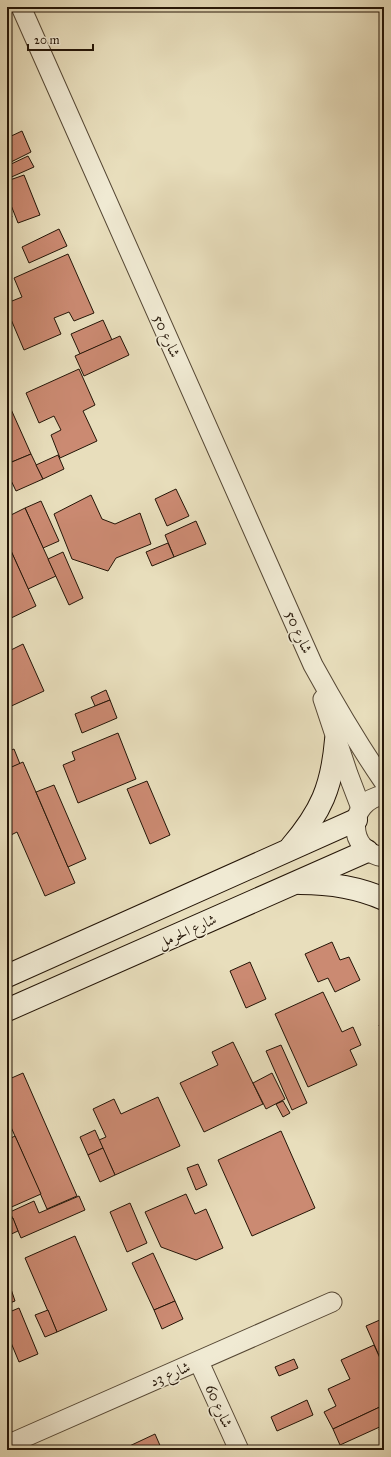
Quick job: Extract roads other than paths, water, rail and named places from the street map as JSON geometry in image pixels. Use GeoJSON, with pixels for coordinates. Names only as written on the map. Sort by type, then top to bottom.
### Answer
{"type":"FeatureCollection","features":[{"type":"Feature","properties":{"kind":"street","name":"شارع 50"},"geometry":{"type":"LineString","coordinates":[[21,7],[314,665],[338,710],[364,753],[384,782]]}},
{"type":"Feature","properties":{"kind":"street","name":"شارع 50"},"geometry":{"type":"LineString","coordinates":[[314,665],[358,814],[356,834],[362,846],[378,858]]}},
{"type":"Feature","properties":{"kind":"street"},"geometry":{"type":"LineString","coordinates":[[289,850],[315,816],[328,788],[334,765],[336,740]]}},
{"type":"Feature","properties":{"kind":"street"},"geometry":{"type":"LineString","coordinates":[[7,976],[289,850],[358,814],[372,798],[384,795]]}},
{"type":"Feature","properties":{"kind":"street","name":"شارع الحرمل"},"geometry":{"type":"LineString","coordinates":[[7,1010],[295,883],[378,858]]}},
{"type":"Feature","properties":{"kind":"street"},"geometry":{"type":"LineString","coordinates":[[295,883],[336,885],[356,889],[384,899]]}},
{"type":"Feature","properties":{"kind":"street","name":"شارع 3د"},"geometry":{"type":"LineString","coordinates":[[7,1445],[199,1362],[332,1302]]}},
{"type":"Feature","properties":{"kind":"street","name":"شارع 60"},"geometry":{"type":"LineString","coordinates":[[199,1362],[239,1450]]}}]}
